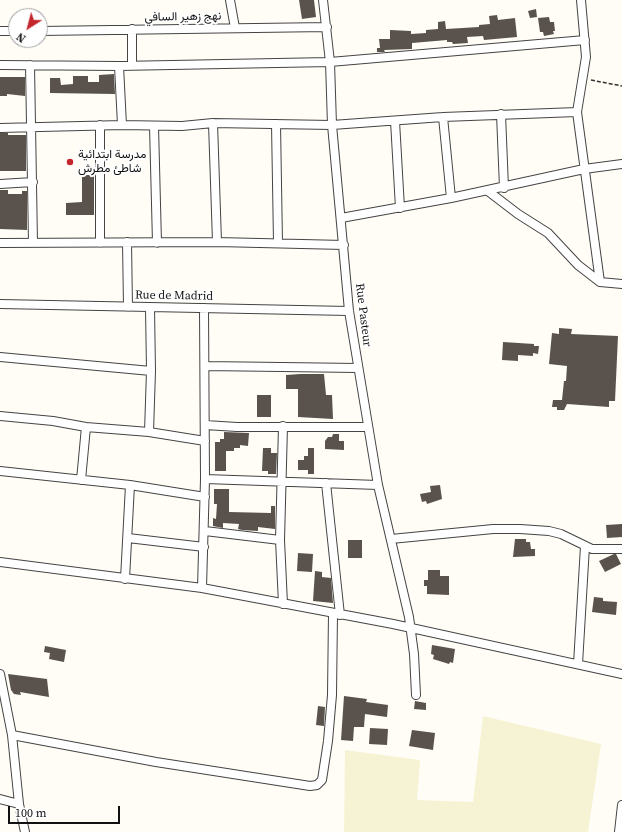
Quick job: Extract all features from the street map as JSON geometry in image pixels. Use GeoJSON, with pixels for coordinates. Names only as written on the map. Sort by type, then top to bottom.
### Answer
{"type":"FeatureCollection","features":[{"type":"Feature","properties":{"kind":"street"},"geometry":{"type":"LineString","coordinates":[[230,0],[235,28]]}},
{"type":"Feature","properties":{"kind":"street","name":"Rue Pasteur"},"geometry":{"type":"LineString","coordinates":[[323,0],[330,62],[332,125],[349,311],[378,484],[411,628],[416,695]]}},
{"type":"Feature","properties":{"kind":"street"},"geometry":{"type":"LineString","coordinates":[[581,0],[586,57],[577,112],[600,282]]}},
{"type":"Feature","properties":{"kind":"street","name":"نهج زهير السافي"},"geometry":{"type":"LineString","coordinates":[[48,31],[327,27]]}},
{"type":"Feature","properties":{"kind":"street"},"geometry":{"type":"LineString","coordinates":[[132,29],[132,65]]}},
{"type":"Feature","properties":{"kind":"street"},"geometry":{"type":"LineString","coordinates":[[0,65],[118,66],[330,62],[585,40]]}},
{"type":"Feature","properties":{"kind":"street"},"geometry":{"type":"LineString","coordinates":[[30,65],[33,243]]}},
{"type":"Feature","properties":{"kind":"street"},"geometry":{"type":"LineString","coordinates":[[118,66],[122,125]]}},
{"type":"Feature","properties":{"kind":"street"},"geometry":{"type":"LineString","coordinates":[[0,128],[100,125],[182,126],[213,123],[332,125],[443,117],[577,112]]}},
{"type":"Feature","properties":{"kind":"street"},"geometry":{"type":"LineString","coordinates":[[501,114],[504,188]]}},
{"type":"Feature","properties":{"kind":"street"},"geometry":{"type":"LineString","coordinates":[[443,117],[451,198]]}},
{"type":"Feature","properties":{"kind":"street"},"geometry":{"type":"LineString","coordinates":[[395,121],[400,208]]}},
{"type":"Feature","properties":{"kind":"street"},"geometry":{"type":"LineString","coordinates":[[213,123],[218,242]]}},
{"type":"Feature","properties":{"kind":"street"},"geometry":{"type":"LineString","coordinates":[[276,124],[278,243]]}},
{"type":"Feature","properties":{"kind":"street"},"geometry":{"type":"LineString","coordinates":[[100,125],[100,243]]}},
{"type":"Feature","properties":{"kind":"street"},"geometry":{"type":"LineString","coordinates":[[154,126],[157,243]]}},
{"type":"Feature","properties":{"kind":"street"},"geometry":{"type":"LineString","coordinates":[[341,218],[504,188],[584,169],[622,164]]}},
{"type":"Feature","properties":{"kind":"street"},"geometry":{"type":"LineString","coordinates":[[0,184],[33,182]]}},
{"type":"Feature","properties":{"kind":"street"},"geometry":{"type":"LineString","coordinates":[[488,191],[518,214],[548,232],[578,265],[600,282],[622,284]]}},
{"type":"Feature","properties":{"kind":"street"},"geometry":{"type":"LineString","coordinates":[[127,242],[128,307]]}},
{"type":"Feature","properties":{"kind":"street"},"geometry":{"type":"LineString","coordinates":[[0,243],[218,242],[344,245]]}},
{"type":"Feature","properties":{"kind":"street","name":"Rue de Madrid"},"geometry":{"type":"LineString","coordinates":[[0,304],[349,311]]}},
{"type":"Feature","properties":{"kind":"street"},"geometry":{"type":"LineString","coordinates":[[149,432],[151,371],[150,308]]}},
{"type":"Feature","properties":{"kind":"street"},"geometry":{"type":"LineString","coordinates":[[202,588],[205,531],[204,308]]}},
{"type":"Feature","properties":{"kind":"street"},"geometry":{"type":"LineString","coordinates":[[0,357],[151,371]]}},
{"type":"Feature","properties":{"kind":"street"},"geometry":{"type":"LineString","coordinates":[[205,366],[358,368]]}},
{"type":"Feature","properties":{"kind":"street"},"geometry":{"type":"LineString","coordinates":[[0,416],[54,421],[86,428],[149,432],[205,441]]}},
{"type":"Feature","properties":{"kind":"street"},"geometry":{"type":"LineString","coordinates":[[205,425],[237,427],[368,427]]}},
{"type":"Feature","properties":{"kind":"street"},"geometry":{"type":"LineString","coordinates":[[283,426],[280,540],[283,604]]}},
{"type":"Feature","properties":{"kind":"street"},"geometry":{"type":"LineString","coordinates":[[81,480],[86,428]]}},
{"type":"Feature","properties":{"kind":"street"},"geometry":{"type":"LineString","coordinates":[[0,471],[130,484],[204,496]]}},
{"type":"Feature","properties":{"kind":"street"},"geometry":{"type":"LineString","coordinates":[[205,479],[378,484]]}},
{"type":"Feature","properties":{"kind":"street"},"geometry":{"type":"LineString","coordinates":[[12,735],[156,762],[310,786],[317,785],[322,780],[328,741],[336,614],[326,483]]}},
{"type":"Feature","properties":{"kind":"street"},"geometry":{"type":"LineString","coordinates":[[125,579],[130,484]]}},
{"type":"Feature","properties":{"kind":"street"},"geometry":{"type":"LineString","coordinates":[[391,539],[493,529],[520,529],[549,531],[569,537],[592,549],[622,549]]}},
{"type":"Feature","properties":{"kind":"street"},"geometry":{"type":"LineString","coordinates":[[205,531],[280,540]]}},
{"type":"Feature","properties":{"kind":"street"},"geometry":{"type":"LineString","coordinates":[[128,538],[204,547]]}},
{"type":"Feature","properties":{"kind":"street"},"geometry":{"type":"LineString","coordinates":[[578,664],[585,546]]}},
{"type":"Feature","properties":{"kind":"street"},"geometry":{"type":"LineString","coordinates":[[0,562],[44,566],[125,579],[202,588],[411,628],[622,674]]}},
{"type":"Feature","properties":{"kind":"street"},"geometry":{"type":"LineString","coordinates":[[0,678],[12,735],[19,804],[25,832]]}},
{"type":"Feature","properties":{"kind":"street"},"geometry":{"type":"LineString","coordinates":[[0,799],[19,804]]}},
{"type":"Feature","properties":{"kind":"street"},"geometry":{"type":"LineString","coordinates":[[619,832],[622,805]]}},
{"type":"Feature","properties":{"kind":"path"},"geometry":{"type":"LineString","coordinates":[[583,78],[622,86]]}},
{"type":"Feature","properties":{"kind":"shaded area"},"geometry":{"type":"Polygon","coordinates":[[[483,716],[601,744],[588,832],[344,832],[345,750],[420,760],[417,800],[473,802],[483,716]]]}},
{"type":"Feature","properties":{"kind":"building"},"geometry":{"type":"Polygon","coordinates":[[[299,0],[314,0],[316,17],[302,19],[299,0]]]}},
{"type":"Feature","properties":{"kind":"building"},"geometry":{"type":"Polygon","coordinates":[[[536,9],[537,17],[530,18],[528,11],[536,9]]]}},
{"type":"Feature","properties":{"kind":"building"},"geometry":{"type":"Polygon","coordinates":[[[497,15],[498,20],[515,18],[517,37],[484,40],[483,36],[467,37],[468,43],[453,44],[452,42],[447,42],[447,40],[412,43],[412,49],[384,50],[385,52],[377,52],[377,48],[380,48],[379,39],[390,39],[390,30],[411,31],[411,34],[426,33],[426,30],[438,29],[438,22],[445,21],[446,29],[479,27],[479,25],[490,24],[489,16],[497,15]]]}},
{"type":"Feature","properties":{"kind":"building"},"geometry":{"type":"Polygon","coordinates":[[[549,17],[550,22],[554,22],[555,31],[553,31],[554,34],[544,36],[543,32],[540,32],[538,18],[549,17]]]}},
{"type":"Feature","properties":{"kind":"building"},"geometry":{"type":"Polygon","coordinates":[[[114,74],[115,94],[50,93],[50,78],[60,78],[61,85],[73,84],[73,76],[88,76],[88,82],[99,82],[99,75],[114,74]]]}},
{"type":"Feature","properties":{"kind":"building"},"geometry":{"type":"Polygon","coordinates":[[[0,77],[25,77],[25,96],[7,94],[7,96],[0,96],[0,77]]]}},
{"type":"Feature","properties":{"kind":"building"},"geometry":{"type":"Polygon","coordinates":[[[0,133],[8,133],[8,135],[26,135],[26,171],[0,171],[0,133]]]}},
{"type":"Feature","properties":{"kind":"building"},"geometry":{"type":"Polygon","coordinates":[[[82,175],[94,175],[94,215],[66,215],[66,203],[82,202],[82,175]]]}},
{"type":"Feature","properties":{"kind":"building"},"geometry":{"type":"Polygon","coordinates":[[[0,190],[8,190],[8,194],[22,194],[22,191],[27,191],[27,230],[0,229],[0,190]]]}},
{"type":"Feature","properties":{"kind":"building"},"geometry":{"type":"Polygon","coordinates":[[[559,328],[572,329],[571,334],[618,336],[615,401],[609,401],[609,407],[567,404],[564,410],[557,410],[557,407],[552,407],[553,400],[562,400],[564,381],[566,381],[567,366],[549,364],[552,333],[559,334],[559,328]]]}},
{"type":"Feature","properties":{"kind":"building"},"geometry":{"type":"Polygon","coordinates":[[[503,342],[534,344],[534,346],[539,346],[538,354],[533,353],[533,356],[518,355],[518,361],[502,360],[503,342]]]}},
{"type":"Feature","properties":{"kind":"building"},"geometry":{"type":"Polygon","coordinates":[[[324,374],[326,395],[332,395],[333,419],[298,417],[298,389],[286,389],[286,375],[324,374]]]}},
{"type":"Feature","properties":{"kind":"building"},"geometry":{"type":"Polygon","coordinates":[[[257,395],[271,395],[271,417],[257,417],[257,395]]]}},
{"type":"Feature","properties":{"kind":"building"},"geometry":{"type":"Polygon","coordinates":[[[224,432],[249,433],[248,446],[240,445],[240,448],[234,448],[234,451],[226,451],[226,471],[215,471],[215,442],[220,442],[220,439],[224,439],[224,432]]]}},
{"type":"Feature","properties":{"kind":"building"},"geometry":{"type":"Polygon","coordinates":[[[333,434],[339,434],[339,441],[344,441],[344,450],[325,449],[325,441],[328,437],[332,437],[333,434]]]}},
{"type":"Feature","properties":{"kind":"building"},"geometry":{"type":"Polygon","coordinates":[[[263,448],[271,448],[271,453],[277,453],[276,474],[268,474],[268,471],[262,471],[263,448]]]}},
{"type":"Feature","properties":{"kind":"building"},"geometry":{"type":"Polygon","coordinates":[[[308,448],[314,448],[314,474],[308,474],[308,470],[298,470],[298,460],[304,460],[304,456],[308,456],[308,448]]]}},
{"type":"Feature","properties":{"kind":"building"},"geometry":{"type":"Polygon","coordinates":[[[440,485],[442,499],[427,504],[426,501],[422,502],[420,494],[431,492],[430,486],[440,485]]]}},
{"type":"Feature","properties":{"kind":"building"},"geometry":{"type":"Polygon","coordinates":[[[214,489],[229,489],[229,512],[271,513],[271,506],[275,506],[275,529],[258,527],[258,531],[242,530],[238,529],[239,524],[223,523],[223,528],[213,526],[213,518],[216,519],[217,504],[214,504],[214,489]]]}},
{"type":"Feature","properties":{"kind":"building"},"geometry":{"type":"Polygon","coordinates":[[[622,524],[622,537],[607,538],[606,525],[622,524]]]}},
{"type":"Feature","properties":{"kind":"building"},"geometry":{"type":"Polygon","coordinates":[[[515,539],[526,539],[526,542],[530,542],[531,549],[535,549],[535,556],[513,557],[515,539]]]}},
{"type":"Feature","properties":{"kind":"building"},"geometry":{"type":"Polygon","coordinates":[[[348,540],[362,540],[362,558],[348,558],[348,540]]]}},
{"type":"Feature","properties":{"kind":"building"},"geometry":{"type":"Polygon","coordinates":[[[298,553],[313,554],[312,572],[297,571],[298,553]]]}},
{"type":"Feature","properties":{"kind":"building"},"geometry":{"type":"Polygon","coordinates":[[[616,554],[621,564],[605,572],[599,561],[616,554]]]}},
{"type":"Feature","properties":{"kind":"building"},"geometry":{"type":"Polygon","coordinates":[[[428,570],[440,570],[440,576],[449,576],[449,595],[427,594],[427,586],[424,586],[424,580],[428,580],[428,570]]]}},
{"type":"Feature","properties":{"kind":"building"},"geometry":{"type":"Polygon","coordinates":[[[315,571],[322,572],[322,577],[331,578],[333,603],[313,601],[315,571]]]}},
{"type":"Feature","properties":{"kind":"building"},"geometry":{"type":"Polygon","coordinates":[[[594,597],[603,598],[603,601],[617,602],[616,615],[592,612],[594,597]]]}},
{"type":"Feature","properties":{"kind":"building"},"geometry":{"type":"Polygon","coordinates":[[[432,645],[455,649],[453,663],[450,662],[449,664],[433,659],[434,655],[431,654],[432,645]]]}},
{"type":"Feature","properties":{"kind":"building"},"geometry":{"type":"Polygon","coordinates":[[[45,646],[66,650],[64,662],[49,659],[50,653],[44,652],[45,646]]]}},
{"type":"Feature","properties":{"kind":"building"},"geometry":{"type":"Polygon","coordinates":[[[8,674],[47,679],[49,697],[20,692],[21,695],[14,694],[11,690],[8,674]]]}},
{"type":"Feature","properties":{"kind":"building"},"geometry":{"type":"Polygon","coordinates":[[[344,696],[367,699],[366,702],[388,705],[387,717],[365,714],[364,727],[354,727],[353,741],[341,740],[344,696]]]}},
{"type":"Feature","properties":{"kind":"building"},"geometry":{"type":"Polygon","coordinates":[[[415,701],[426,703],[426,710],[414,709],[415,701]]]}},
{"type":"Feature","properties":{"kind":"building"},"geometry":{"type":"Polygon","coordinates":[[[318,706],[325,707],[324,726],[316,725],[318,706]]]}},
{"type":"Feature","properties":{"kind":"building"},"geometry":{"type":"Polygon","coordinates":[[[370,728],[388,729],[387,745],[369,744],[370,728]]]}},
{"type":"Feature","properties":{"kind":"building"},"geometry":{"type":"Polygon","coordinates":[[[412,730],[435,733],[433,750],[409,746],[412,730]]]}},
{"type":"Feature","properties":{"kind":"place","name":"مدرسة ابتدائية شاطئ مطرش"},"geometry":{"type":"Point","coordinates":[70,162]}}]}
